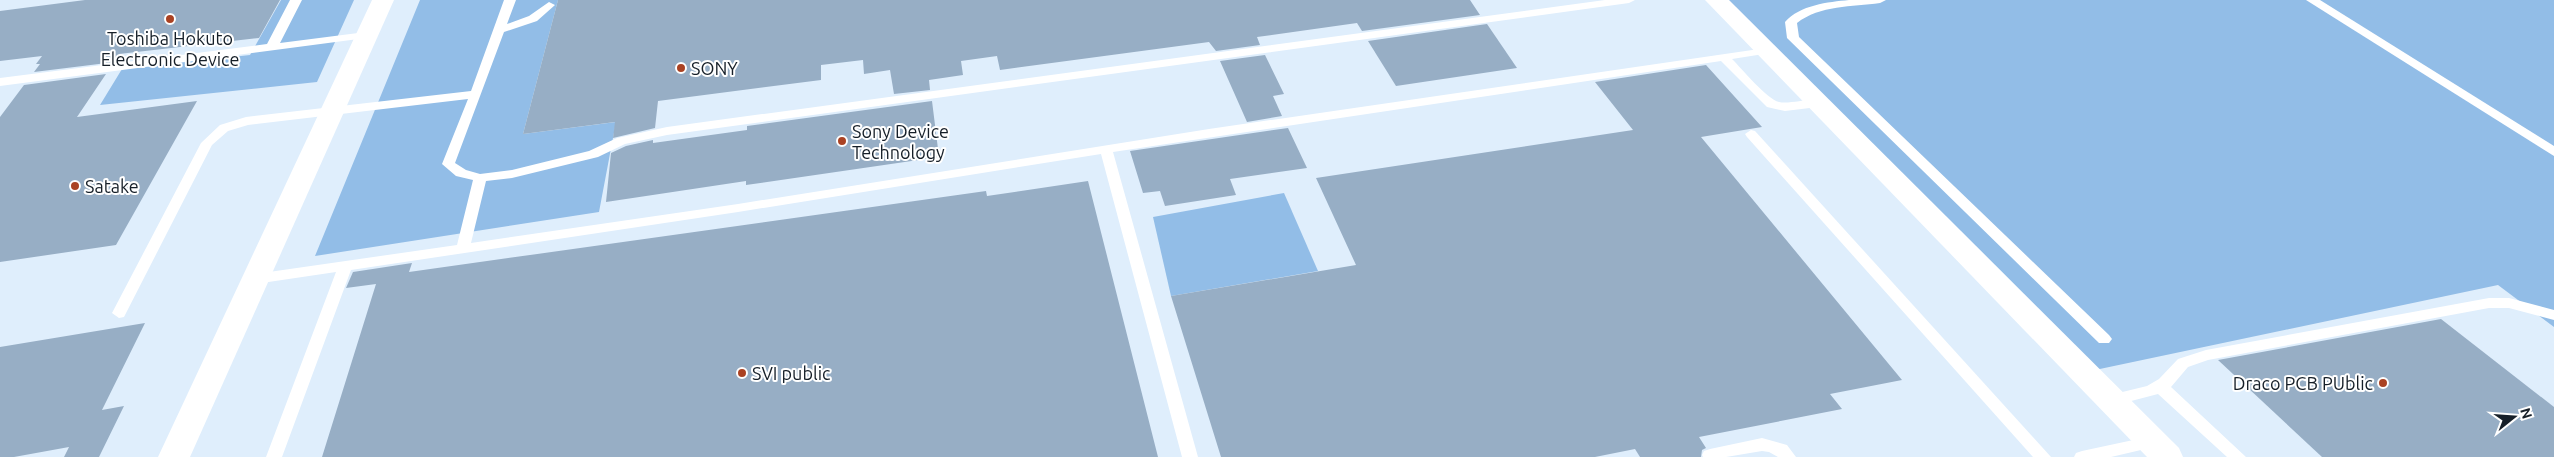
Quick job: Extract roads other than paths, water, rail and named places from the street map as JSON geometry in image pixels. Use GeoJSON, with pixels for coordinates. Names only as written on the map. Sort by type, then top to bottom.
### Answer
{"type":"FeatureCollection","features":[{"type":"Feature","properties":{"kind":"street"},"geometry":{"type":"LineString","coordinates":[[174,457],[383,0]]}},
{"type":"Feature","properties":{"kind":"street"},"geometry":{"type":"LineString","coordinates":[[1716,0],[2159,449]]}},
{"type":"Feature","properties":{"kind":"lane"},"geometry":{"type":"LineString","coordinates":[[272,46],[296,0]]}},
{"type":"Feature","properties":{"kind":"lane"},"geometry":{"type":"LineString","coordinates":[[510,0],[448,164],[461,173],[480,178],[512,174],[584,156],[621,141],[667,131],[1627,0]]}},
{"type":"Feature","properties":{"kind":"lane"},"geometry":{"type":"LineString","coordinates":[[1880,0],[1811,10],[1798,14],[1791,22],[1793,38],[2104,340]]}},
{"type":"Feature","properties":{"kind":"lane"},"geometry":{"type":"LineString","coordinates":[[2312,0],[2554,152]]}},
{"type":"Feature","properties":{"kind":"lane"},"geometry":{"type":"LineString","coordinates":[[499,30],[532,20],[543,13],[549,5]]}},
{"type":"Feature","properties":{"kind":"lane"},"geometry":{"type":"LineString","coordinates":[[0,82],[366,35]]}},
{"type":"Feature","properties":{"kind":"lane"},"geometry":{"type":"LineString","coordinates":[[255,279],[463,249],[1229,130],[1766,51]]}},
{"type":"Feature","properties":{"kind":"lane"},"geometry":{"type":"LineString","coordinates":[[1723,57],[1771,104],[1785,107],[1818,103]]}},
{"type":"Feature","properties":{"kind":"lane"},"geometry":{"type":"LineString","coordinates":[[119,313],[207,143],[224,128],[246,121],[476,94]]}},
{"type":"Feature","properties":{"kind":"lane"},"geometry":{"type":"LineString","coordinates":[[1751,134],[2043,457]]}},
{"type":"Feature","properties":{"kind":"lane"},"geometry":{"type":"LineString","coordinates":[[1106,150],[1190,457]]}},
{"type":"Feature","properties":{"kind":"lane"},"geometry":{"type":"LineString","coordinates":[[463,249],[480,178]]}},
{"type":"Feature","properties":{"kind":"lane"},"geometry":{"type":"LineString","coordinates":[[274,457],[345,266]]}},
{"type":"Feature","properties":{"kind":"lane"},"geometry":{"type":"LineString","coordinates":[[2112,400],[2160,386],[2183,363],[2206,355],[2489,303],[2509,303],[2554,315]]}},
{"type":"Feature","properties":{"kind":"lane"},"geometry":{"type":"LineString","coordinates":[[2160,386],[2238,457]]}},
{"type":"Feature","properties":{"kind":"lane"},"geometry":{"type":"LineString","coordinates":[[1710,455],[1763,444],[1780,448],[1788,457]]}},
{"type":"Feature","properties":{"kind":"lane"},"geometry":{"type":"LineString","coordinates":[[2082,457],[2159,449]]}},
{"type":"Feature","properties":{"kind":"place","name":"Toshiba Hokuto Electronic Device"},"geometry":{"type":"Point","coordinates":[170,19]}},
{"type":"Feature","properties":{"kind":"place","name":"SONY"},"geometry":{"type":"Point","coordinates":[681,68]}},
{"type":"Feature","properties":{"kind":"place","name":"Sony Device Technology"},"geometry":{"type":"Point","coordinates":[842,141]}},
{"type":"Feature","properties":{"kind":"place","name":"Satake"},"geometry":{"type":"Point","coordinates":[75,186]}},
{"type":"Feature","properties":{"kind":"place","name":"SVI public"},"geometry":{"type":"Point","coordinates":[742,373]}},
{"type":"Feature","properties":{"kind":"place","name":"Draco PCB PUblic"},"geometry":{"type":"Point","coordinates":[2383,383]}}]}
